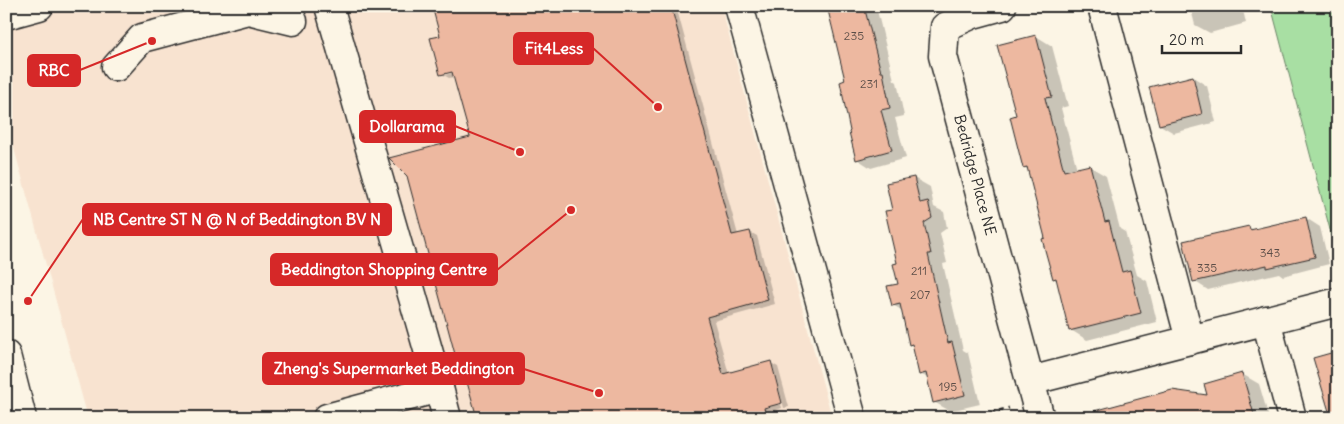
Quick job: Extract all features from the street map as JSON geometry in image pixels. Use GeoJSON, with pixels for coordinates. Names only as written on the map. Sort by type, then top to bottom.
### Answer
{"type":"FeatureCollection","features":[{"type":"Feature","properties":{"kind":"street"},"geometry":{"type":"LineString","coordinates":[[6,15],[39,6]]}},
{"type":"Feature","properties":{"kind":"street"},"geometry":{"type":"LineString","coordinates":[[329,6],[447,418]]}},
{"type":"Feature","properties":{"kind":"street"},"geometry":{"type":"LineString","coordinates":[[739,6],[852,418]]}},
{"type":"Feature","properties":{"kind":"street","name":"Bedridge Place NE"},"geometry":{"type":"LineString","coordinates":[[1002,6],[973,14],[945,27],[943,56],[1040,418]]}},
{"type":"Feature","properties":{"kind":"street"},"geometry":{"type":"LineString","coordinates":[[1102,6],[1190,340]]}},
{"type":"Feature","properties":{"kind":"street"},"geometry":{"type":"LineString","coordinates":[[116,67],[142,38],[248,10],[293,21]]}},
{"type":"Feature","properties":{"kind":"street"},"geometry":{"type":"LineString","coordinates":[[1030,381],[1338,302]]}},
{"type":"Feature","properties":{"kind":"street"},"geometry":{"type":"LineString","coordinates":[[1266,320],[1292,418]]}},
{"type":"Feature","properties":{"kind":"street"},"geometry":{"type":"LineString","coordinates":[[6,355],[22,418]]}},
{"type":"Feature","properties":{"kind":"street"},"geometry":{"type":"LineString","coordinates":[[327,418],[439,388]]}},
{"type":"Feature","properties":{"kind":"shaded area"},"geometry":{"type":"Polygon","coordinates":[[[721,6],[832,418],[88,418],[6,119],[6,7],[721,6]]]}},
{"type":"Feature","properties":{"kind":"green space"},"geometry":{"type":"Polygon","coordinates":[[[1271,6],[1338,6],[1338,260],[1271,6]]]}},
{"type":"Feature","properties":{"kind":"building"},"geometry":{"type":"Polygon","coordinates":[[[432,6],[671,6],[732,235],[750,231],[768,300],[707,317],[723,374],[771,361],[782,403],[764,408],[767,418],[477,418],[467,382],[463,384],[407,176],[389,158],[470,137],[452,72],[440,75],[430,38],[440,36],[432,6]]]}},
{"type":"Feature","properties":{"kind":"building"},"geometry":{"type":"Polygon","coordinates":[[[827,6],[864,6],[881,72],[883,72],[890,108],[881,110],[892,150],[856,160],[840,82],[845,80],[827,6]]]}},
{"type":"Feature","properties":{"kind":"building"},"geometry":{"type":"Polygon","coordinates":[[[1036,35],[1052,97],[1045,98],[1064,171],[1090,165],[1105,222],[1109,221],[1122,272],[1130,270],[1141,313],[1069,331],[1056,278],[1053,279],[1042,239],[1045,238],[1027,167],[1023,168],[1010,117],[1016,115],[997,45],[1036,35]]]}},
{"type":"Feature","properties":{"kind":"building"},"geometry":{"type":"Polygon","coordinates":[[[1193,76],[1202,114],[1159,125],[1149,87],[1193,76]]]}},
{"type":"Feature","properties":{"kind":"building"},"geometry":{"type":"Polygon","coordinates":[[[914,177],[920,203],[928,201],[932,218],[924,223],[931,254],[928,254],[948,343],[952,342],[965,395],[933,403],[926,373],[919,375],[912,344],[909,345],[900,304],[892,306],[887,286],[898,284],[893,264],[897,263],[885,211],[892,210],[886,183],[914,177]]]}},
{"type":"Feature","properties":{"kind":"building"},"geometry":{"type":"Polygon","coordinates":[[[1306,217],[1315,257],[1267,268],[1267,265],[1193,282],[1183,241],[1249,226],[1250,230],[1306,217]]]}},
{"type":"Feature","properties":{"kind":"building"},"geometry":{"type":"Polygon","coordinates":[[[1338,351],[1338,418],[1331,418],[1313,358],[1338,351]]]}},
{"type":"Feature","properties":{"kind":"building"},"geometry":{"type":"Polygon","coordinates":[[[1242,373],[1255,418],[1095,418],[1094,411],[1172,390],[1207,395],[1204,384],[1242,373]]]}},
{"type":"Feature","properties":{"kind":"place","name":"RBC"},"geometry":{"type":"Point","coordinates":[152,41]}},
{"type":"Feature","properties":{"kind":"place","name":"Fit4Less"},"geometry":{"type":"Point","coordinates":[658,107]}},
{"type":"Feature","properties":{"kind":"place","name":"Dollarama"},"geometry":{"type":"Point","coordinates":[520,152]}},
{"type":"Feature","properties":{"kind":"place","name":"Beddington Shopping Centre"},"geometry":{"type":"Point","coordinates":[571,210]}},
{"type":"Feature","properties":{"kind":"place","name":"NB Centre ST N @ N of Beddington BV N"},"geometry":{"type":"Point","coordinates":[28,301]}},
{"type":"Feature","properties":{"kind":"place","name":"Zheng's Supermarket Beddington"},"geometry":{"type":"Point","coordinates":[599,393]}}]}
